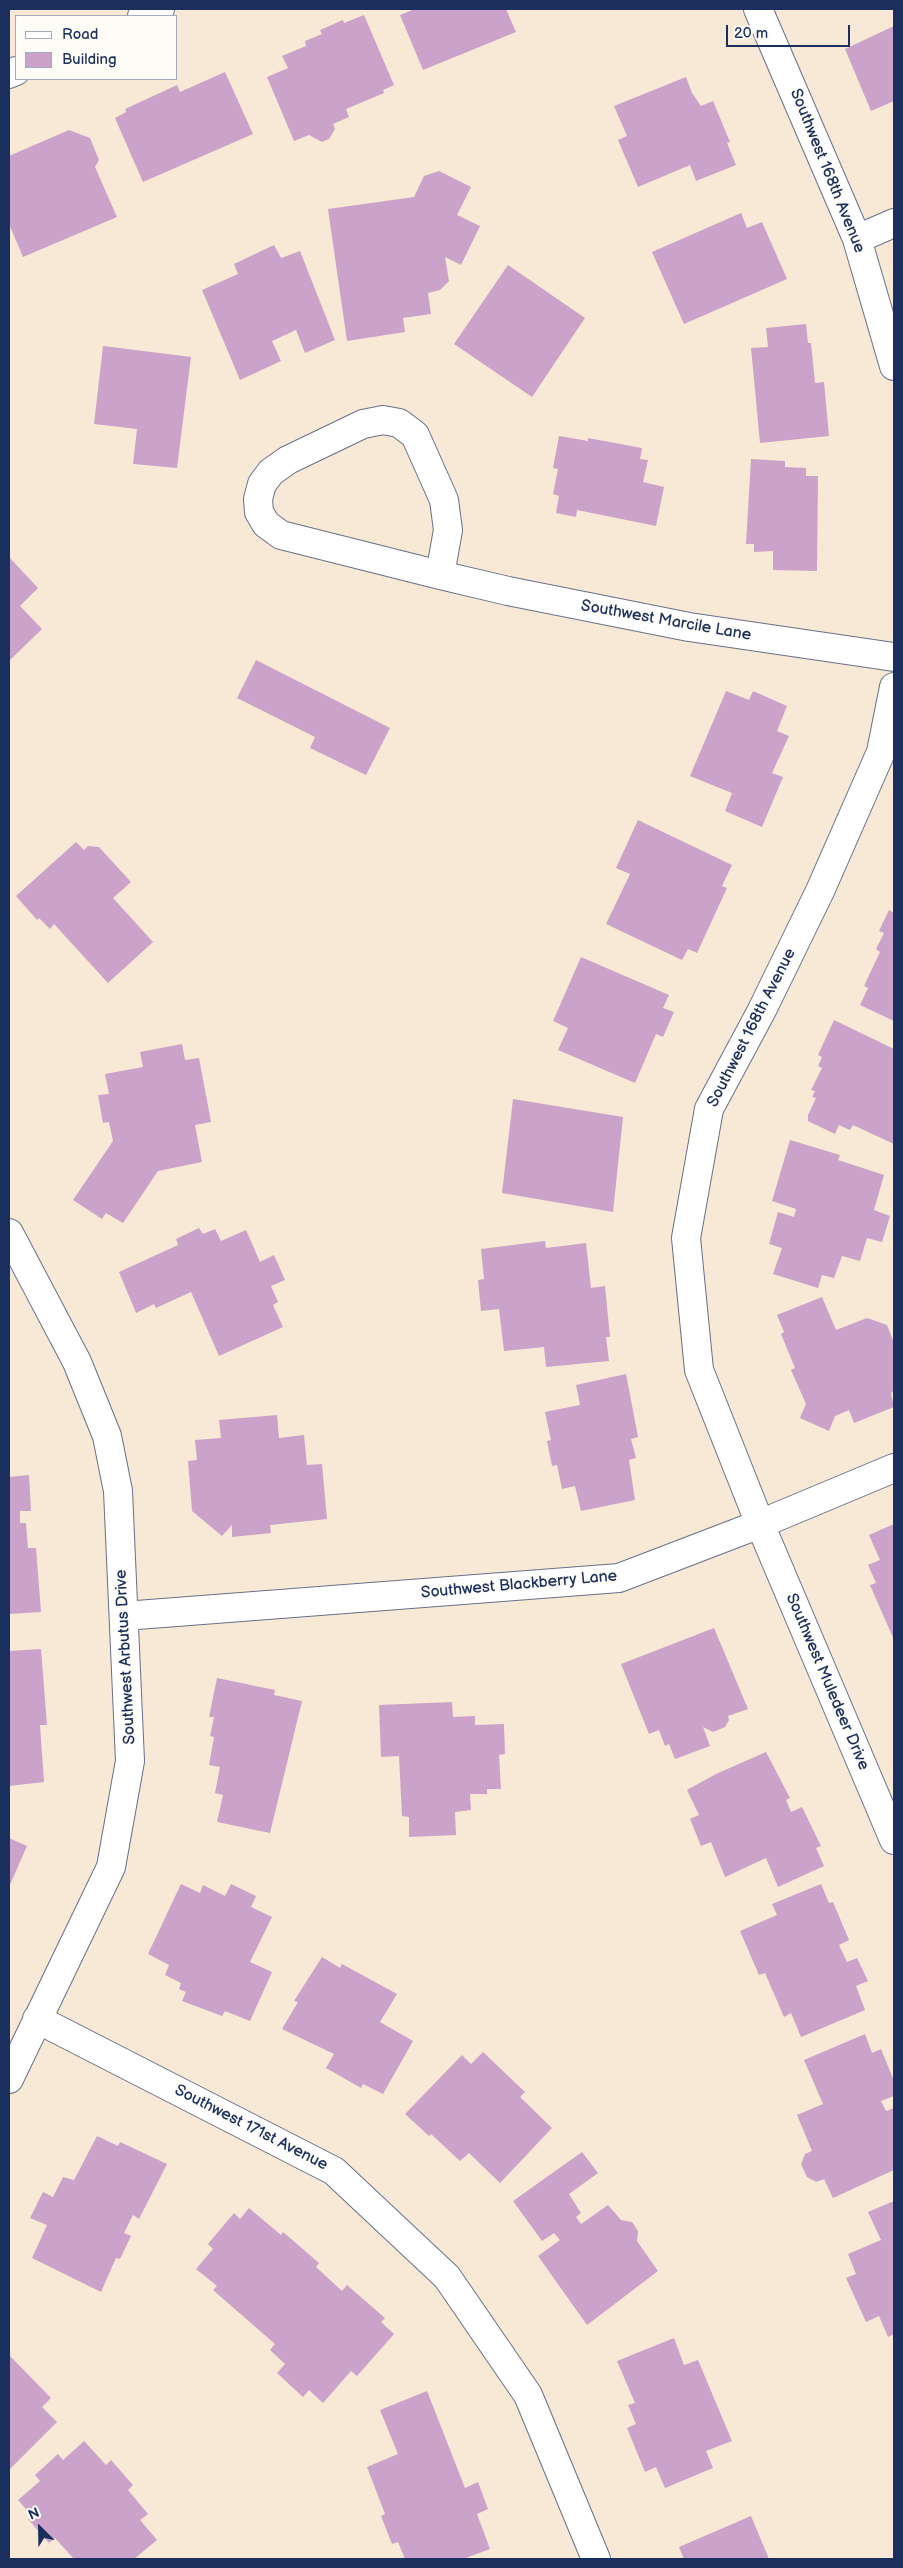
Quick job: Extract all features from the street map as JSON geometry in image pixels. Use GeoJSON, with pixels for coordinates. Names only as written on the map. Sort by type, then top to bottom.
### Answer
{"type":"FeatureCollection","features":[{"type":"Feature","properties":{"kind":"street"},"geometry":{"type":"LineString","coordinates":[[145,15],[160,9]]}},
{"type":"Feature","properties":{"kind":"street","name":"Southwest 168th Avenue"},"geometry":{"type":"LineString","coordinates":[[758,9],[857,239],[894,366]]}},
{"type":"Feature","properties":{"kind":"street"},"geometry":{"type":"LineString","coordinates":[[857,239],[894,223]]}},
{"type":"Feature","properties":{"kind":"street","name":"Southwest Marcile Lane"},"geometry":{"type":"LineString","coordinates":[[440,575],[448,530],[444,500],[415,435],[399,423],[383,420],[363,424],[288,460],[271,472],[262,484],[258,499],[259,512],[266,524],[281,535],[440,575],[689,627],[894,657]]}},
{"type":"Feature","properties":{"kind":"street","name":"Southwest 168th Avenue"},"geometry":{"type":"LineString","coordinates":[[760,1524],[699,1370],[686,1238],[709,1109],[816,900],[881,752],[894,687]]}},
{"type":"Feature","properties":{"kind":"street","name":"Southwest Arbutus Drive"},"geometry":{"type":"LineString","coordinates":[[9,1233],[77,1362],[107,1436],[118,1492],[130,1761],[111,1867],[9,2079]]}},
{"type":"Feature","properties":{"kind":"street","name":"Southwest Blackberry Lane"},"geometry":{"type":"LineString","coordinates":[[124,1616],[618,1578],[760,1524],[894,1468]]}},
{"type":"Feature","properties":{"kind":"street","name":"Southwest Muledeer Drive"},"geometry":{"type":"LineString","coordinates":[[760,1524],[894,1840]]}},
{"type":"Feature","properties":{"kind":"street","name":"Southwest 171st Avenue"},"geometry":{"type":"LineString","coordinates":[[38,2019],[334,2171],[447,2277],[528,2395],[596,2559]]}},
{"type":"Feature","properties":{"kind":"building"},"geometry":{"type":"Polygon","coordinates":[[[415,9],[506,9],[516,32],[423,70],[400,15],[415,9]]]}},
{"type":"Feature","properties":{"kind":"building"},"geometry":{"type":"Polygon","coordinates":[[[364,15],[394,85],[383,90],[384,93],[346,109],[349,117],[333,124],[335,129],[329,139],[322,142],[309,135],[294,141],[267,77],[288,68],[282,56],[306,46],[305,41],[322,34],[320,30],[343,20],[344,23],[364,15]]]}},
{"type":"Feature","properties":{"kind":"building"},"geometry":{"type":"Polygon","coordinates":[[[894,26],[894,101],[871,111],[845,49],[894,26]]]}},
{"type":"Feature","properties":{"kind":"building"},"geometry":{"type":"Polygon","coordinates":[[[225,72],[253,134],[143,182],[115,118],[126,112],[125,109],[177,85],[180,92],[225,72]]]}},
{"type":"Feature","properties":{"kind":"building"},"geometry":{"type":"Polygon","coordinates":[[[686,77],[692,93],[701,106],[713,101],[730,142],[727,143],[736,165],[696,181],[690,165],[638,187],[618,140],[627,136],[614,106],[686,77]]]}},
{"type":"Feature","properties":{"kind":"building"},"geometry":{"type":"Polygon","coordinates":[[[69,130],[90,138],[99,160],[95,167],[117,217],[23,257],[9,224],[9,156],[69,130]]]}},
{"type":"Feature","properties":{"kind":"building"},"geometry":{"type":"Polygon","coordinates":[[[439,171],[471,187],[457,215],[480,226],[461,265],[445,257],[449,281],[440,290],[428,293],[431,314],[403,318],[405,332],[347,341],[328,209],[414,197],[424,176],[439,171]]]}},
{"type":"Feature","properties":{"kind":"building"},"geometry":{"type":"Polygon","coordinates":[[[741,213],[747,228],[762,222],[787,279],[684,324],[652,252],[741,213]]]}},
{"type":"Feature","properties":{"kind":"building"},"geometry":{"type":"Polygon","coordinates":[[[274,245],[281,258],[300,251],[335,340],[305,353],[296,330],[272,341],[281,361],[240,380],[202,290],[238,274],[234,264],[274,245]]]}},
{"type":"Feature","properties":{"kind":"building"},"geometry":{"type":"Polygon","coordinates":[[[508,265],[585,318],[532,397],[454,344],[508,265]]]}},
{"type":"Feature","properties":{"kind":"building"},"geometry":{"type":"Polygon","coordinates":[[[806,324],[808,343],[811,343],[815,383],[824,382],[829,436],[760,443],[751,348],[768,347],[766,328],[806,324]]]}},
{"type":"Feature","properties":{"kind":"building"},"geometry":{"type":"Polygon","coordinates":[[[103,346],[191,357],[177,468],[133,464],[137,429],[94,424],[103,346]]]}},
{"type":"Feature","properties":{"kind":"building"},"geometry":{"type":"Polygon","coordinates":[[[559,436],[588,441],[588,438],[642,448],[640,459],[648,460],[643,482],[664,487],[656,526],[577,510],[576,517],[556,513],[559,496],[553,494],[558,469],[553,468],[559,436]]]}},
{"type":"Feature","properties":{"kind":"building"},"geometry":{"type":"Polygon","coordinates":[[[751,459],[785,461],[785,467],[806,468],[806,476],[818,476],[817,571],[773,570],[773,551],[754,552],[754,544],[746,544],[751,459]]]}},
{"type":"Feature","properties":{"kind":"building"},"geometry":{"type":"Polygon","coordinates":[[[9,557],[38,588],[20,606],[42,629],[9,661],[9,557]]]}},
{"type":"Feature","properties":{"kind":"building"},"geometry":{"type":"Polygon","coordinates":[[[256,660],[390,728],[366,775],[310,748],[315,737],[237,698],[256,660]]]}},
{"type":"Feature","properties":{"kind":"building"},"geometry":{"type":"Polygon","coordinates":[[[726,691],[749,700],[753,691],[787,706],[777,731],[789,736],[772,773],[783,777],[762,827],[725,811],[732,793],[690,776],[726,691]]]}},
{"type":"Feature","properties":{"kind":"building"},"geometry":{"type":"Polygon","coordinates":[[[638,820],[732,865],[722,886],[727,888],[697,953],[688,949],[682,960],[606,924],[630,874],[616,868],[638,820]]]}},
{"type":"Feature","properties":{"kind":"building"},"geometry":{"type":"Polygon","coordinates":[[[76,842],[84,850],[88,846],[99,847],[131,882],[113,898],[153,942],[108,983],[54,924],[50,929],[39,918],[37,920],[16,896],[76,842]]]}},
{"type":"Feature","properties":{"kind":"building"},"geometry":{"type":"Polygon","coordinates":[[[889,910],[894,913],[894,1021],[860,1005],[868,988],[864,986],[880,952],[876,949],[884,933],[879,931],[889,910]]]}},
{"type":"Feature","properties":{"kind":"building"},"geometry":{"type":"Polygon","coordinates":[[[581,957],[669,995],[663,1008],[674,1012],[663,1037],[656,1034],[635,1083],[558,1050],[568,1028],[553,1021],[581,957]]]}},
{"type":"Feature","properties":{"kind":"building"},"geometry":{"type":"Polygon","coordinates":[[[834,1020],[894,1049],[894,1144],[853,1125],[850,1130],[839,1125],[835,1134],[808,1121],[808,1115],[816,1098],[812,1097],[815,1091],[811,1090],[822,1068],[818,1066],[822,1057],[818,1055],[834,1020]]]}},
{"type":"Feature","properties":{"kind":"building"},"geometry":{"type":"Polygon","coordinates":[[[182,1044],[185,1060],[199,1058],[211,1122],[195,1125],[202,1162],[158,1171],[123,1223],[106,1213],[102,1219],[73,1200],[113,1141],[109,1122],[103,1123],[98,1095],[109,1094],[105,1074],[143,1067],[140,1052],[182,1044]]]}},
{"type":"Feature","properties":{"kind":"building"},"geometry":{"type":"Polygon","coordinates":[[[513,1099],[623,1117],[613,1212],[502,1193],[513,1099]]]}},
{"type":"Feature","properties":{"kind":"building"},"geometry":{"type":"Polygon","coordinates":[[[790,1140],[840,1155],[838,1160],[884,1175],[874,1210],[890,1216],[882,1242],[867,1238],[860,1261],[842,1256],[834,1278],[822,1275],[818,1288],[773,1274],[782,1248],[769,1244],[778,1212],[794,1217],[796,1209],[772,1201],[790,1140]]]}},
{"type":"Feature","properties":{"kind":"building"},"geometry":{"type":"Polygon","coordinates":[[[199,1228],[203,1234],[215,1229],[221,1241],[246,1230],[260,1262],[274,1255],[285,1280],[271,1286],[278,1302],[273,1305],[283,1327],[219,1356],[191,1292],[156,1308],[154,1304],[136,1313],[119,1272],[178,1245],[176,1239],[199,1228]]]}},
{"type":"Feature","properties":{"kind":"building"},"geometry":{"type":"Polygon","coordinates":[[[545,1241],[546,1248],[586,1243],[591,1288],[605,1286],[610,1337],[606,1337],[609,1361],[546,1367],[544,1347],[504,1351],[499,1309],[481,1311],[478,1280],[484,1279],[481,1249],[545,1241]]]}},
{"type":"Feature","properties":{"kind":"building"},"geometry":{"type":"Polygon","coordinates":[[[822,1297],[836,1330],[867,1318],[887,1325],[894,1343],[894,1391],[891,1393],[894,1407],[854,1423],[849,1410],[835,1416],[829,1431],[800,1418],[806,1404],[791,1370],[795,1368],[781,1334],[784,1332],[777,1315],[822,1297]]]}},
{"type":"Feature","properties":{"kind":"building"},"geometry":{"type":"Polygon","coordinates":[[[626,1374],[638,1437],[631,1439],[636,1458],[629,1460],[635,1500],[581,1511],[575,1486],[562,1489],[557,1465],[552,1466],[547,1441],[551,1440],[545,1412],[580,1405],[576,1385],[626,1374]]]}},
{"type":"Feature","properties":{"kind":"building"},"geometry":{"type":"Polygon","coordinates":[[[277,1415],[279,1438],[304,1435],[307,1465],[322,1464],[327,1519],[270,1525],[271,1533],[232,1537],[232,1525],[222,1536],[192,1511],[188,1461],[197,1460],[195,1440],[221,1438],[219,1420],[277,1415]]]}},
{"type":"Feature","properties":{"kind":"building"},"geometry":{"type":"Polygon","coordinates":[[[29,1475],[31,1511],[20,1511],[20,1523],[26,1523],[28,1548],[36,1548],[41,1612],[9,1614],[9,1477],[29,1475]]]}},
{"type":"Feature","properties":{"kind":"building"},"geometry":{"type":"Polygon","coordinates":[[[894,1524],[894,1640],[870,1585],[876,1583],[868,1565],[880,1560],[869,1535],[894,1524]]]}},
{"type":"Feature","properties":{"kind":"building"},"geometry":{"type":"Polygon","coordinates":[[[714,1628],[748,1709],[728,1716],[729,1720],[725,1727],[713,1732],[703,1727],[710,1746],[675,1759],[669,1744],[665,1746],[659,1730],[649,1734],[621,1664],[714,1628]]]}},
{"type":"Feature","properties":{"kind":"building"},"geometry":{"type":"Polygon","coordinates":[[[41,1649],[47,1725],[40,1725],[44,1782],[9,1786],[9,1651],[41,1649]]]}},
{"type":"Feature","properties":{"kind":"building"},"geometry":{"type":"Polygon","coordinates":[[[217,1678],[275,1690],[274,1695],[302,1701],[270,1833],[217,1822],[223,1795],[215,1793],[220,1767],[209,1765],[214,1737],[210,1736],[214,1717],[209,1717],[217,1678]]]}},
{"type":"Feature","properties":{"kind":"building"},"geometry":{"type":"Polygon","coordinates":[[[452,1702],[453,1717],[475,1716],[475,1725],[504,1724],[505,1754],[499,1755],[501,1789],[487,1789],[487,1794],[470,1794],[471,1810],[455,1812],[456,1835],[409,1837],[409,1817],[402,1816],[399,1756],[381,1757],[379,1705],[452,1702]]]}},
{"type":"Feature","properties":{"kind":"building"},"geometry":{"type":"Polygon","coordinates":[[[766,1752],[790,1798],[786,1800],[791,1812],[802,1807],[821,1846],[816,1848],[824,1866],[778,1887],[766,1858],[725,1877],[711,1842],[701,1846],[690,1819],[699,1815],[687,1790],[716,1774],[766,1752]]]}},
{"type":"Feature","properties":{"kind":"building"},"geometry":{"type":"Polygon","coordinates":[[[9,1838],[27,1846],[9,1887],[9,1838]]]}},
{"type":"Feature","properties":{"kind":"building"},"geometry":{"type":"Polygon","coordinates":[[[181,1884],[200,1893],[203,1885],[225,1896],[231,1884],[256,1896],[251,1907],[272,1917],[250,1962],[272,1972],[250,2021],[225,2011],[222,2016],[182,2001],[186,1992],[179,1989],[181,1983],[165,1975],[169,1965],[148,1954],[181,1884]]]}},
{"type":"Feature","properties":{"kind":"building"},"geometry":{"type":"Polygon","coordinates":[[[821,1884],[829,1903],[833,1902],[849,1940],[839,1945],[847,1962],[857,1958],[868,1981],[856,1986],[865,2010],[801,2037],[791,2013],[784,2017],[765,1973],[759,1975],[740,1931],[777,1915],[772,1904],[821,1884]]]}},
{"type":"Feature","properties":{"kind":"building"},"geometry":{"type":"Polygon","coordinates":[[[322,1957],[340,1968],[342,1964],[397,1994],[380,2022],[413,2041],[383,2094],[363,2084],[361,2088],[326,2068],[334,2054],[282,2029],[298,2002],[294,2001],[322,1957]]]}},
{"type":"Feature","properties":{"kind":"building"},"geometry":{"type":"Polygon","coordinates":[[[865,2034],[872,2053],[881,2049],[894,2081],[894,2096],[881,2101],[886,2111],[894,2108],[894,2170],[833,2198],[824,2179],[816,2182],[807,2177],[801,2164],[805,2154],[812,2151],[797,2115],[823,2104],[804,2060],[865,2034]]]}},
{"type":"Feature","properties":{"kind":"building"},"geometry":{"type":"Polygon","coordinates":[[[483,2052],[525,2092],[520,2097],[552,2128],[500,2183],[469,2153],[460,2161],[431,2134],[429,2136],[405,2114],[462,2055],[471,2064],[483,2052]]]}},
{"type":"Feature","properties":{"kind":"building"},"geometry":{"type":"Polygon","coordinates":[[[97,2136],[118,2146],[120,2142],[167,2164],[139,2219],[133,2215],[124,2233],[131,2236],[120,2259],[116,2258],[101,2292],[32,2258],[47,2225],[30,2218],[43,2192],[53,2197],[63,2177],[74,2180],[97,2136]]]}},
{"type":"Feature","properties":{"kind":"building"},"geometry":{"type":"Polygon","coordinates":[[[582,2152],[598,2173],[569,2194],[581,2213],[576,2217],[581,2224],[608,2205],[621,2220],[632,2222],[638,2231],[637,2241],[658,2271],[587,2325],[538,2256],[560,2240],[554,2233],[542,2241],[513,2201],[582,2152]]]}},
{"type":"Feature","properties":{"kind":"building"},"geometry":{"type":"Polygon","coordinates":[[[894,2201],[894,2334],[888,2337],[879,2316],[866,2322],[846,2278],[856,2274],[848,2254],[881,2240],[868,2212],[894,2201]]]}},
{"type":"Feature","properties":{"kind":"building"},"geometry":{"type":"Polygon","coordinates":[[[249,2208],[281,2235],[283,2232],[319,2263],[316,2267],[342,2291],[347,2285],[385,2318],[381,2322],[394,2334],[357,2376],[351,2371],[323,2403],[309,2390],[303,2397],[277,2373],[285,2364],[270,2350],[275,2344],[213,2290],[217,2286],[196,2269],[213,2249],[208,2244],[234,2213],[240,2219],[249,2208]]]}},
{"type":"Feature","properties":{"kind":"building"},"geometry":{"type":"Polygon","coordinates":[[[674,2338],[684,2365],[698,2360],[732,2441],[706,2451],[713,2468],[665,2488],[656,2467],[645,2472],[627,2428],[636,2424],[628,2405],[635,2403],[617,2361],[674,2338]]]}},
{"type":"Feature","properties":{"kind":"building"},"geometry":{"type":"Polygon","coordinates":[[[9,2355],[51,2398],[42,2407],[57,2422],[9,2470],[9,2355]]]}},
{"type":"Feature","properties":{"kind":"building"},"geometry":{"type":"Polygon","coordinates":[[[427,2391],[465,2488],[478,2482],[488,2509],[477,2514],[490,2549],[463,2559],[405,2559],[398,2542],[392,2544],[381,2516],[385,2514],[367,2467],[398,2454],[380,2410],[427,2391]]]}},
{"type":"Feature","properties":{"kind":"building"},"geometry":{"type":"Polygon","coordinates":[[[84,2441],[106,2465],[111,2460],[133,2485],[128,2490],[148,2514],[140,2520],[157,2540],[134,2559],[74,2559],[55,2538],[49,2543],[28,2519],[32,2516],[18,2500],[40,2481],[35,2475],[58,2454],[63,2460],[84,2441]]]}},
{"type":"Feature","properties":{"kind":"building"},"geometry":{"type":"Polygon","coordinates":[[[751,2516],[769,2559],[684,2559],[679,2547],[751,2516]]]}}]}
